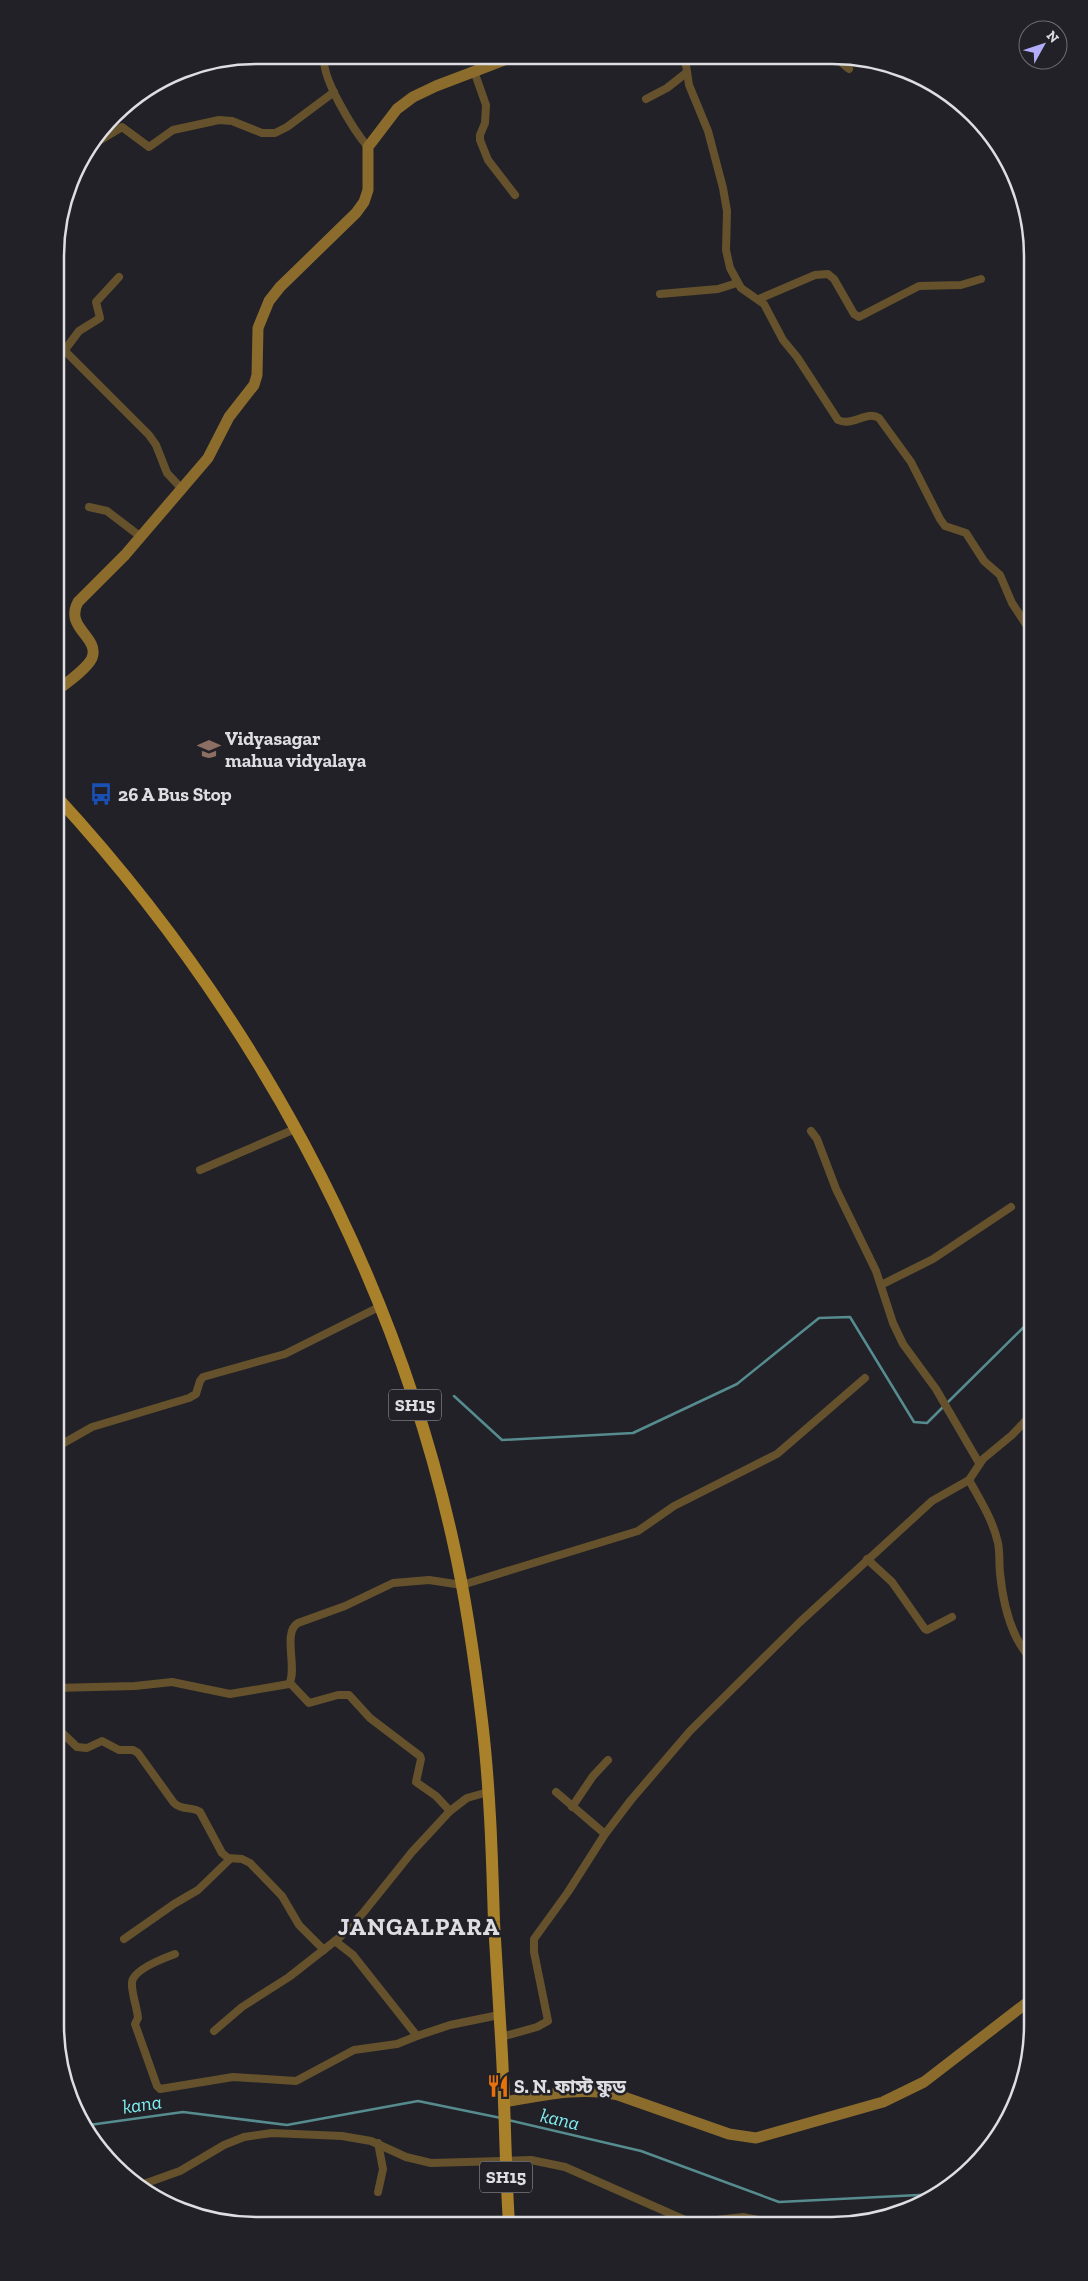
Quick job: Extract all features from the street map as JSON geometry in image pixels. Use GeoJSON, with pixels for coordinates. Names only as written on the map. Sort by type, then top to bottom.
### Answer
{"type":"FeatureCollection","features":[{"type":"Feature","properties":{"kind":"main road","name":"SH15"},"geometry":{"type":"LineString","coordinates":[[64,805],[115,862],[176,940],[255,1058],[295,1129],[349,1236],[379,1307],[417,1410],[442,1496],[462,1585],[482,1722],[488,1792],[504,2106],[504,2162],[508,2217]]}},
{"type":"Feature","properties":{"kind":"street"},"geometry":{"type":"LineString","coordinates":[[64,684],[87,665],[93,656],[91,644],[76,621],[75,607],[83,596],[141,537],[208,458],[229,417],[254,385],[257,375],[257,333],[269,301],[280,287],[356,213],[364,202],[368,187],[368,148],[352,125],[334,92],[324,64]]}},
{"type":"Feature","properties":{"kind":"street"},"geometry":{"type":"LineString","coordinates":[[368,148],[392,115],[407,101],[436,86],[493,64]]}},
{"type":"Feature","properties":{"kind":"street"},"geometry":{"type":"LineString","coordinates":[[685,64],[692,95],[708,131],[719,170],[727,211],[726,250],[730,268],[738,283],[745,291],[759,299],[768,310],[783,340],[798,357],[838,420],[844,423],[872,415],[880,418],[911,462],[940,519],[945,526],[966,533],[981,558],[1002,578],[1012,603],[1024,621]]}},
{"type":"Feature","properties":{"kind":"street"},"geometry":{"type":"LineString","coordinates":[[843,64],[849,69]]}},
{"type":"Feature","properties":{"kind":"street"},"geometry":{"type":"LineString","coordinates":[[474,71],[486,105],[485,123],[480,140],[488,160],[515,195]]}},
{"type":"Feature","properties":{"kind":"street"},"geometry":{"type":"LineString","coordinates":[[646,99],[667,88],[686,73]]}},
{"type":"Feature","properties":{"kind":"street"},"geometry":{"type":"LineString","coordinates":[[104,138],[122,127],[149,148],[170,131],[219,120],[232,121],[262,133],[275,133],[287,127],[334,92]]}},
{"type":"Feature","properties":{"kind":"street"},"geometry":{"type":"LineString","coordinates":[[759,299],[815,275],[828,274],[834,279],[854,314],[859,317],[919,286],[961,284],[981,279]]}},
{"type":"Feature","properties":{"kind":"street"},"geometry":{"type":"LineString","coordinates":[[66,351],[79,331],[100,318],[96,302],[119,277]]}},
{"type":"Feature","properties":{"kind":"street"},"geometry":{"type":"LineString","coordinates":[[660,294],[718,289],[738,283]]}},
{"type":"Feature","properties":{"kind":"street"},"geometry":{"type":"LineString","coordinates":[[64,349],[125,413],[149,435],[156,445],[167,473],[182,490]]}},
{"type":"Feature","properties":{"kind":"street"},"geometry":{"type":"LineString","coordinates":[[89,507],[107,511],[141,537]]}},
{"type":"Feature","properties":{"kind":"street"},"geometry":{"type":"LineString","coordinates":[[200,1170],[295,1129]]}},
{"type":"Feature","properties":{"kind":"street"},"geometry":{"type":"LineString","coordinates":[[811,1131],[816,1137],[836,1189],[866,1246],[893,1323],[903,1344],[936,1389],[979,1463]]}},
{"type":"Feature","properties":{"kind":"street"},"geometry":{"type":"LineString","coordinates":[[881,1285],[933,1259],[1011,1207]]}},
{"type":"Feature","properties":{"kind":"street"},"geometry":{"type":"LineString","coordinates":[[64,1443],[92,1427],[189,1398],[196,1394],[203,1377],[286,1354],[379,1307]]}},
{"type":"Feature","properties":{"kind":"street"},"geometry":{"type":"LineString","coordinates":[[450,1811],[436,1796],[416,1782],[420,1756],[370,1718],[350,1696],[345,1694],[338,1695],[309,1703],[290,1683],[291,1633],[295,1625],[339,1608],[393,1583],[429,1580],[462,1585],[618,1539],[643,1528],[674,1506],[777,1454],[865,1378]]}},
{"type":"Feature","properties":{"kind":"street"},"geometry":{"type":"LineString","coordinates":[[501,2037],[537,2027],[548,2021],[534,1952],[534,1939],[568,1892],[605,1834],[649,1777],[690,1731],[793,1628],[932,1500],[974,1476],[979,1463],[1024,1422]]}},
{"type":"Feature","properties":{"kind":"street"},"geometry":{"type":"LineString","coordinates":[[969,1480],[998,1541],[1000,1575],[1013,1630],[1024,1652]]}},
{"type":"Feature","properties":{"kind":"street"},"geometry":{"type":"LineString","coordinates":[[867,1559],[892,1582],[925,1629],[927,1630],[952,1617]]}},
{"type":"Feature","properties":{"kind":"street"},"geometry":{"type":"LineString","coordinates":[[64,1688],[134,1686],[172,1682],[230,1694],[290,1683]]}},
{"type":"Feature","properties":{"kind":"street"},"geometry":{"type":"LineString","coordinates":[[64,1735],[77,1747],[87,1748],[102,1741],[119,1750],[136,1752],[176,1806],[200,1812],[219,1849],[230,1859],[242,1859],[250,1863],[282,1896],[299,1925],[324,1950]]}},
{"type":"Feature","properties":{"kind":"street"},"geometry":{"type":"LineString","coordinates":[[572,1807],[593,1776],[608,1760]]}},
{"type":"Feature","properties":{"kind":"street"},"geometry":{"type":"LineString","coordinates":[[214,2031],[242,2007],[289,1977],[335,1941],[363,1913],[412,1852],[450,1811],[467,1798],[488,1792]]}},
{"type":"Feature","properties":{"kind":"street"},"geometry":{"type":"LineString","coordinates":[[556,1792],[605,1834]]}},
{"type":"Feature","properties":{"kind":"street"},"geometry":{"type":"LineString","coordinates":[[124,1939],[174,1904],[198,1890],[230,1859]]}},
{"type":"Feature","properties":{"kind":"street"},"geometry":{"type":"LineString","coordinates":[[335,1941],[353,1955],[417,2036]]}},
{"type":"Feature","properties":{"kind":"street"},"geometry":{"type":"LineString","coordinates":[[175,1954],[147,1966],[132,1981],[138,2018],[134,2024],[157,2086],[160,2089],[233,2077],[296,2081],[354,2050],[397,2044],[456,2023],[499,2015]]}},
{"type":"Feature","properties":{"kind":"street"},"geometry":{"type":"LineString","coordinates":[[504,2106],[570,2092],[599,2091],[618,2095],[729,2134],[756,2138],[883,2102],[910,2090],[968,2049],[1024,2004]]}},
{"type":"Feature","properties":{"kind":"street"},"geometry":{"type":"LineString","coordinates":[[146,2183],[180,2171],[224,2145],[256,2134],[342,2136],[378,2144],[406,2157],[431,2163],[532,2160],[572,2169],[678,2217]]}},
{"type":"Feature","properties":{"kind":"street"},"geometry":{"type":"LineString","coordinates":[[378,2144],[383,2166],[378,2192]]}},
{"type":"Feature","properties":{"kind":"waterway"},"geometry":{"type":"LineString","coordinates":[[454,1396],[502,1440],[633,1433],[737,1384],[819,1318],[850,1317],[914,1422],[927,1423],[943,1407]]}},
{"type":"Feature","properties":{"kind":"waterway"},"geometry":{"type":"LineString","coordinates":[[947,1403],[1024,1327]]}},
{"type":"Feature","properties":{"kind":"waterway","name":"kana"},"geometry":{"type":"LineString","coordinates":[[91,2125],[183,2112],[287,2125],[418,2101],[501,2118]]}},
{"type":"Feature","properties":{"kind":"waterway","name":"kana"},"geometry":{"type":"LineString","coordinates":[[508,2120],[641,2151],[779,2202],[922,2195]]}},
{"type":"Feature","properties":{"kind":"place","name":"Vidyasagar mahua vidyalaya"},"geometry":{"type":"Point","coordinates":[209,749]}},
{"type":"Feature","properties":{"kind":"place","name":"26 A Bus Stop"},"geometry":{"type":"Point","coordinates":[101,794]}},
{"type":"Feature","properties":{"kind":"place","name":"S. N. ফাস্ট ফুড"},"geometry":{"type":"Point","coordinates":[498,2086]}},
{"type":"Feature","properties":{"kind":"district","name":"JANGALPARA"},"geometry":{"type":"Point","coordinates":[419,1927]}}]}
